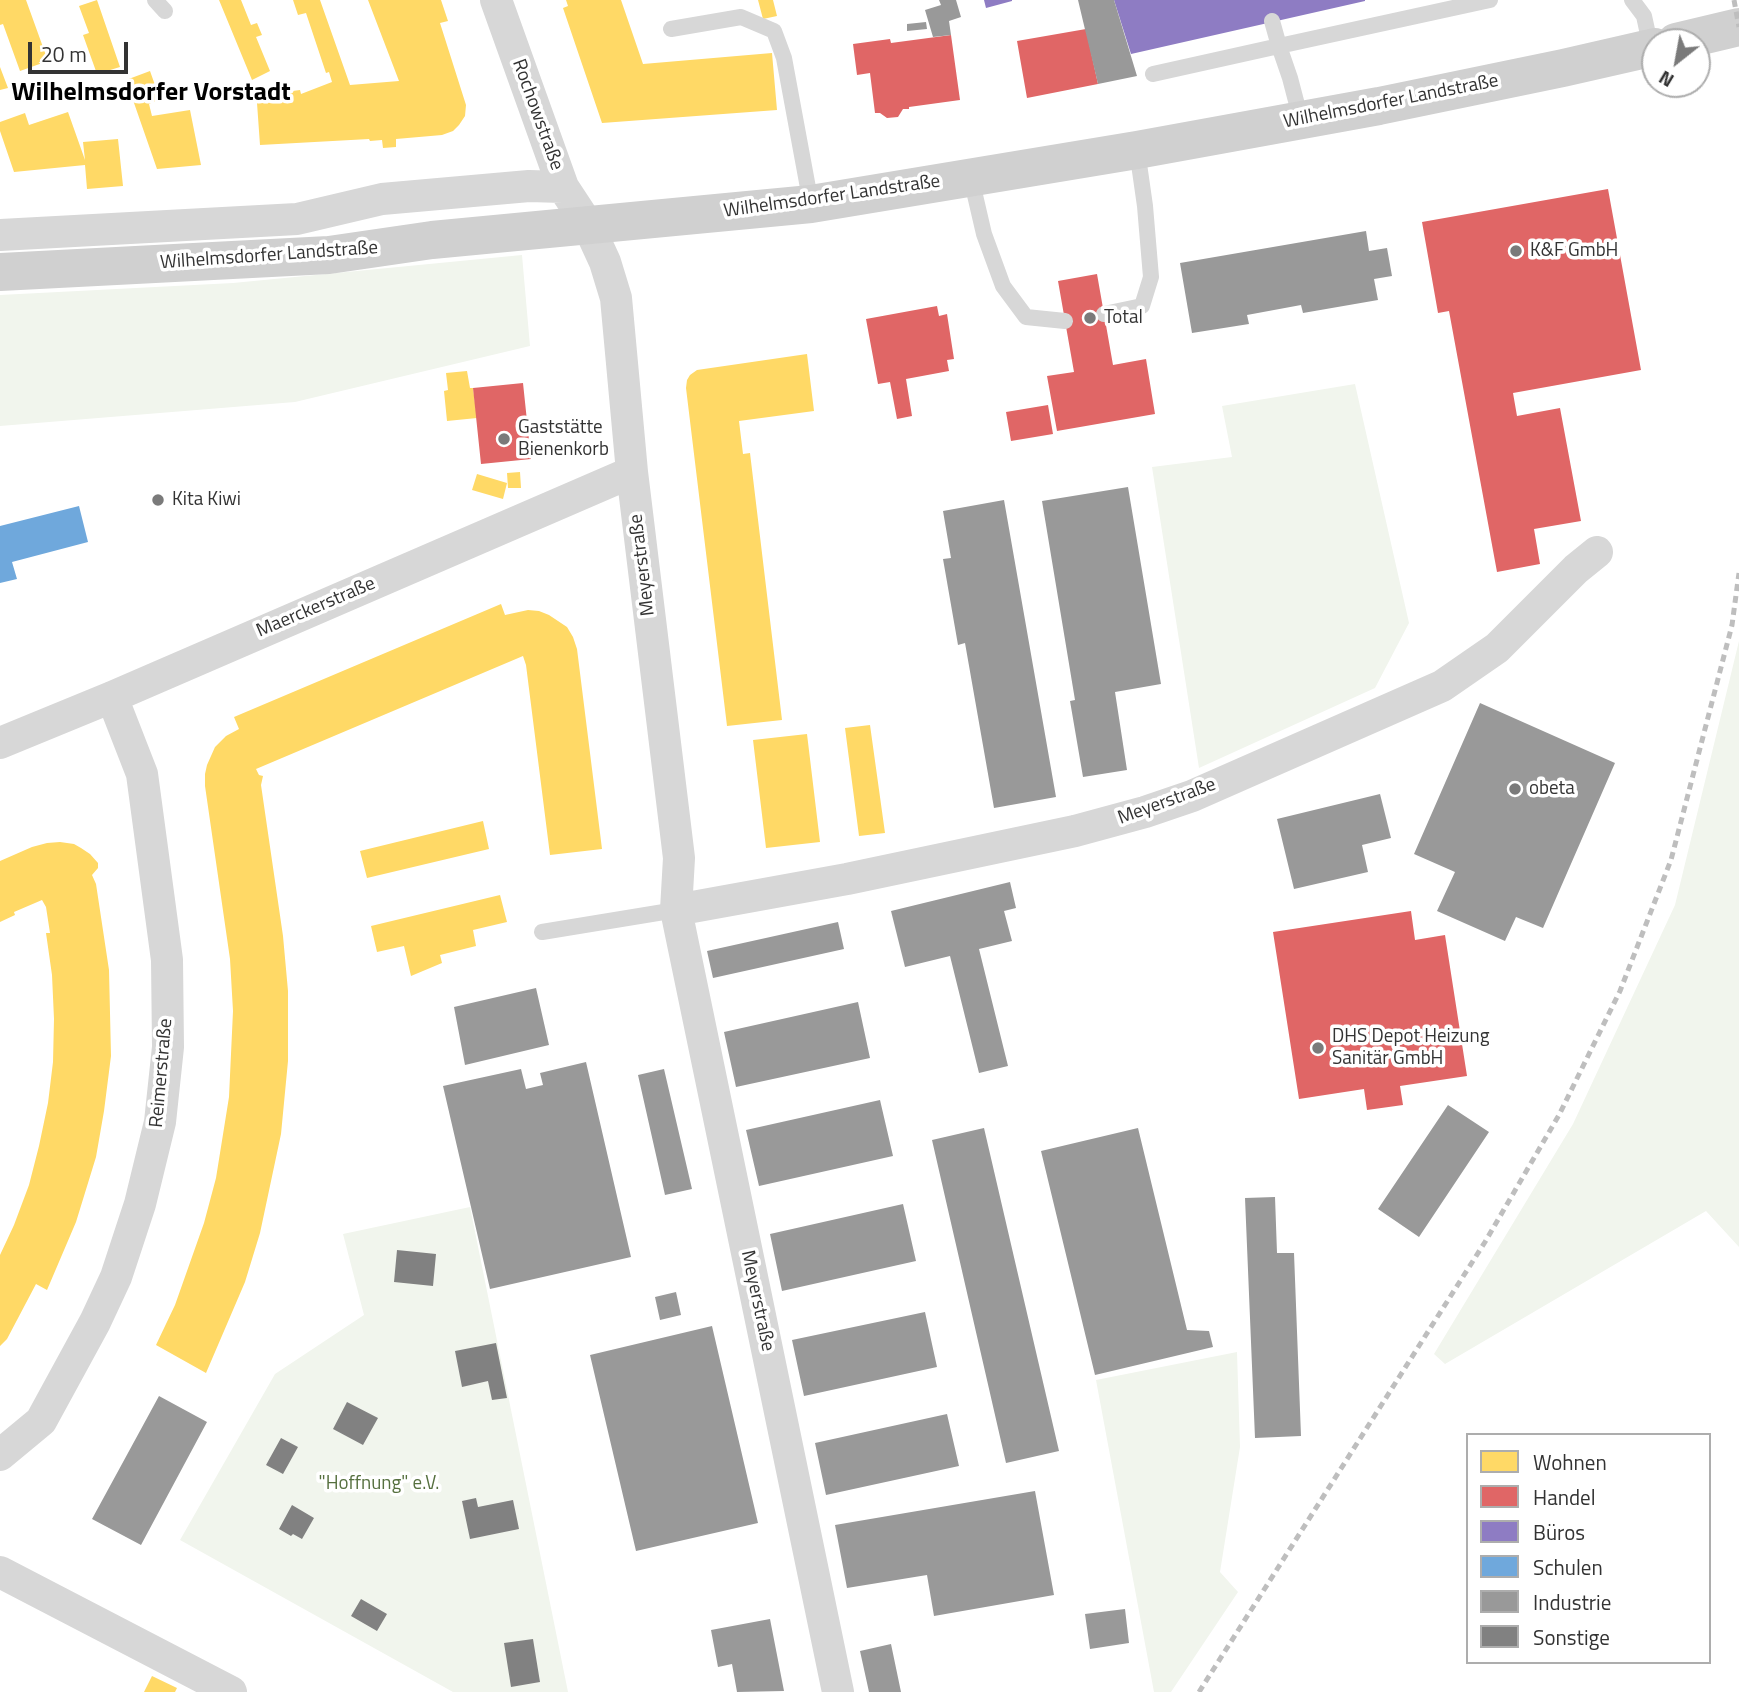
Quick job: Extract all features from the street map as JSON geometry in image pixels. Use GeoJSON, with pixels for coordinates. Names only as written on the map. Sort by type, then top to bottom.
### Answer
{"type":"FeatureCollection","features":[{"type":"Feature","properties":{"kind":"main road","name":"Wilhelmsdorfer Landstraße"},"geometry":{"type":"LineString","coordinates":[[1711,34],[1739,27]]}},
{"type":"Feature","properties":{"kind":"main road","name":"Wilhelmsdorfer Landstraße"},"geometry":{"type":"LineString","coordinates":[[0,272],[329,255],[432,240],[811,204],[1301,120],[1445,93],[1641,50]]}},
{"type":"Feature","properties":{"kind":"street","name":"Rochowstraße"},"geometry":{"type":"LineString","coordinates":[[496,0],[563,187],[588,225]]}},
{"type":"Feature","properties":{"kind":"street","name":"Wilhelmsdorfer Landstraße"},"geometry":{"type":"LineString","coordinates":[[0,235],[297,219],[382,199],[528,186],[563,187]]}},
{"type":"Feature","properties":{"kind":"street","name":"Meyerstraße"},"geometry":{"type":"LineString","coordinates":[[588,225],[605,262],[616,298],[632,472],[679,858],[676,909],[838,1692]]}},
{"type":"Feature","properties":{"kind":"street","name":"Maerckerstraße"},"geometry":{"type":"LineString","coordinates":[[0,744],[632,472]]}},
{"type":"Feature","properties":{"kind":"street","name":"Meyerstraße"},"geometry":{"type":"LineString","coordinates":[[676,909],[860,876],[1075,831],[1145,813],[1192,796],[1442,686],[1497,648],[1576,569],[1597,552]]}},
{"type":"Feature","properties":{"kind":"street","name":"Reimerstraße"},"geometry":{"type":"LineString","coordinates":[[0,1455],[41,1421],[95,1322],[116,1277],[140,1204],[160,1122],[168,1047],[167,960],[142,774],[113,697]]}},
{"type":"Feature","properties":{"kind":"street"},"geometry":{"type":"LineString","coordinates":[[0,1572],[231,1692]]}},
{"type":"Feature","properties":{"kind":"lane"},"geometry":{"type":"LineString","coordinates":[[1153,74],[1490,0]]}},
{"type":"Feature","properties":{"kind":"lane"},"geometry":{"type":"LineString","coordinates":[[1632,0],[1651,28]]}},
{"type":"Feature","properties":{"kind":"lane"},"geometry":{"type":"LineString","coordinates":[[671,29],[741,17],[774,31],[784,58],[811,204]]}},
{"type":"Feature","properties":{"kind":"lane"},"geometry":{"type":"LineString","coordinates":[[1272,21],[1301,120]]}},
{"type":"Feature","properties":{"kind":"lane"},"geometry":{"type":"LineString","coordinates":[[1104,314],[1142,306],[1151,277],[1137,150]]}},
{"type":"Feature","properties":{"kind":"lane"},"geometry":{"type":"LineString","coordinates":[[971,178],[984,234],[1003,286],[1026,317],[1065,321]]}},
{"type":"Feature","properties":{"kind":"lane"},"geometry":{"type":"LineString","coordinates":[[542,932],[676,909]]}},
{"type":"Feature","properties":{"kind":"green space"},"geometry":{"type":"Polygon","coordinates":[[[522,255],[530,346],[295,402],[0,426],[0,295],[233,283],[522,255]]]}},
{"type":"Feature","properties":{"kind":"green space"},"geometry":{"type":"Polygon","coordinates":[[[1355,384],[1409,623],[1375,688],[1199,768],[1152,467],[1232,457],[1222,406],[1355,384]]]}},
{"type":"Feature","properties":{"kind":"green space"},"geometry":{"type":"Polygon","coordinates":[[[1739,641],[1739,1247],[1706,1211],[1445,1364],[1434,1354],[1573,1124],[1675,905],[1739,641]]]}},
{"type":"Feature","properties":{"kind":"green space","name":"\"Hoffnung\" e.V."},"geometry":{"type":"Polygon","coordinates":[[[470,1207],[568,1692],[453,1692],[180,1540],[275,1374],[364,1315],[343,1234],[470,1207]]]}},
{"type":"Feature","properties":{"kind":"green space"},"geometry":{"type":"Polygon","coordinates":[[[1237,1352],[1240,1447],[1220,1572],[1238,1592],[1171,1692],[1154,1692],[1096,1380],[1237,1352]]]}},
{"type":"Feature","properties":{"kind":"building: Wohnen"},"geometry":{"type":"Polygon","coordinates":[[[0,0],[26,0],[48,61],[20,71],[3,24],[0,25],[0,0]]]}},
{"type":"Feature","properties":{"kind":"building: Wohnen"},"geometry":{"type":"Polygon","coordinates":[[[97,0],[120,67],[97,74],[83,35],[89,33],[79,6],[97,0]]]}},
{"type":"Feature","properties":{"kind":"building: Wohnen"},"geometry":{"type":"Polygon","coordinates":[[[219,0],[241,0],[251,25],[257,23],[262,35],[256,37],[270,71],[252,80],[219,0]]]}},
{"type":"Feature","properties":{"kind":"building: Wohnen"},"geometry":{"type":"Polygon","coordinates":[[[293,0],[320,0],[350,85],[399,81],[368,0],[441,0],[448,21],[440,23],[466,105],[465,116],[459,125],[453,131],[442,135],[396,139],[396,147],[383,148],[382,140],[369,139],[260,145],[256,89],[285,86],[285,92],[300,90],[301,94],[332,82],[329,72],[326,73],[306,13],[298,15],[293,0]]]}},
{"type":"Feature","properties":{"kind":"building: Wohnen"},"geometry":{"type":"Polygon","coordinates":[[[566,0],[621,0],[643,64],[772,53],[777,110],[602,123],[563,8],[568,6],[566,0]]]}},
{"type":"Feature","properties":{"kind":"building: Wohnen"},"geometry":{"type":"Polygon","coordinates":[[[758,0],[773,0],[777,16],[763,19],[758,0]]]}},
{"type":"Feature","properties":{"kind":"building: Wohnen"},"geometry":{"type":"Polygon","coordinates":[[[0,67],[8,88],[0,90],[0,67]]]}},
{"type":"Feature","properties":{"kind":"building: Wohnen"},"geometry":{"type":"Polygon","coordinates":[[[150,71],[160,99],[149,104],[152,116],[190,110],[201,165],[157,169],[126,80],[150,71]]]}},
{"type":"Feature","properties":{"kind":"building: Wohnen"},"geometry":{"type":"Polygon","coordinates":[[[68,112],[85,160],[83,142],[118,139],[123,186],[87,189],[85,165],[14,172],[0,131],[0,122],[25,113],[29,125],[68,112]]]}},
{"type":"Feature","properties":{"kind":"building: Wohnen"},"geometry":{"type":"Polygon","coordinates":[[[807,354],[814,411],[739,421],[743,454],[750,453],[782,720],[727,726],[687,380],[697,370],[807,354]]]}},
{"type":"Feature","properties":{"kind":"building: Wohnen"},"geometry":{"type":"Polygon","coordinates":[[[467,371],[470,388],[473,388],[477,418],[447,421],[444,391],[448,390],[446,373],[467,371]]]}},
{"type":"Feature","properties":{"kind":"building: Wohnen"},"geometry":{"type":"Polygon","coordinates":[[[520,472],[521,488],[508,488],[507,473],[520,472]]]}},
{"type":"Feature","properties":{"kind":"building: Wohnen"},"geometry":{"type":"Polygon","coordinates":[[[477,474],[507,483],[503,499],[472,490],[477,474]]]}},
{"type":"Feature","properties":{"kind":"building: Wohnen"},"geometry":{"type":"Polygon","coordinates":[[[501,604],[505,615],[528,610],[549,615],[567,627],[573,637],[577,649],[602,849],[550,855],[523,656],[256,769],[259,775],[263,776],[261,785],[283,936],[288,991],[288,1061],[281,1134],[260,1233],[245,1282],[206,1373],[156,1345],[175,1305],[204,1223],[216,1178],[229,1097],[233,1011],[230,959],[205,786],[207,765],[215,747],[226,736],[239,729],[234,717],[501,604]]]}},
{"type":"Feature","properties":{"kind":"building: Wohnen"},"geometry":{"type":"Polygon","coordinates":[[[870,725],[885,833],[859,836],[845,728],[870,725]]]}},
{"type":"Feature","properties":{"kind":"building: Wohnen"},"geometry":{"type":"Polygon","coordinates":[[[807,734],[820,842],[766,848],[753,740],[807,734]]]}},
{"type":"Feature","properties":{"kind":"building: Wohnen"},"geometry":{"type":"Polygon","coordinates":[[[483,821],[489,849],[367,878],[360,851],[483,821]]]}},
{"type":"Feature","properties":{"kind":"building: Wohnen"},"geometry":{"type":"Polygon","coordinates":[[[60,842],[74,844],[98,863],[98,868],[92,875],[96,884],[109,970],[111,1056],[96,1157],[76,1222],[47,1290],[36,1284],[7,1339],[0,1346],[0,1255],[29,1185],[39,1146],[53,1062],[54,1019],[46,933],[50,933],[46,907],[42,900],[14,912],[15,915],[0,922],[0,861],[32,847],[60,842]]]}},
{"type":"Feature","properties":{"kind":"building: Wohnen"},"geometry":{"type":"Polygon","coordinates":[[[500,895],[507,922],[473,930],[476,946],[440,955],[442,963],[411,976],[404,946],[377,952],[371,926],[500,895]]]}},
{"type":"Feature","properties":{"kind":"building: Wohnen"},"geometry":{"type":"Polygon","coordinates":[[[152,1676],[177,1688],[175,1692],[144,1692],[152,1676]]]}},
{"type":"Feature","properties":{"kind":"building: Handel"},"geometry":{"type":"Polygon","coordinates":[[[1086,29],[1098,84],[1027,98],[1017,41],[1086,29]]]}},
{"type":"Feature","properties":{"kind":"building: Handel"},"geometry":{"type":"Polygon","coordinates":[[[951,35],[960,100],[909,107],[903,109],[898,117],[887,118],[875,113],[870,73],[857,75],[853,44],[890,39],[891,43],[951,35]]]}},
{"type":"Feature","properties":{"kind":"building: Handel"},"geometry":{"type":"Polygon","coordinates":[[[1608,189],[1641,370],[1513,393],[1517,416],[1560,408],[1581,521],[1534,529],[1540,564],[1497,572],[1449,311],[1438,313],[1422,222],[1608,189]]]}},
{"type":"Feature","properties":{"kind":"building: Handel"},"geometry":{"type":"Polygon","coordinates":[[[1097,274],[1113,365],[1146,359],[1155,414],[1057,431],[1047,376],[1074,372],[1058,281],[1097,274]]]}},
{"type":"Feature","properties":{"kind":"building: Handel"},"geometry":{"type":"Polygon","coordinates":[[[937,306],[939,316],[947,314],[954,359],[947,360],[949,371],[906,379],[912,416],[897,419],[890,382],[878,384],[866,319],[937,306]]]}},
{"type":"Feature","properties":{"kind":"building: Handel","name":"Gaststätte Bienenkorb"},"geometry":{"type":"Polygon","coordinates":[[[523,383],[531,459],[481,464],[473,388],[523,383]]]}},
{"type":"Feature","properties":{"kind":"building: Handel"},"geometry":{"type":"Polygon","coordinates":[[[1048,405],[1053,434],[1011,441],[1006,412],[1048,405]]]}},
{"type":"Feature","properties":{"kind":"building: Handel"},"geometry":{"type":"Polygon","coordinates":[[[1411,911],[1415,940],[1445,935],[1467,1076],[1400,1086],[1403,1105],[1367,1110],[1364,1089],[1299,1099],[1273,932],[1411,911]]]}},
{"type":"Feature","properties":{"kind":"building: Büros"},"geometry":{"type":"Polygon","coordinates":[[[984,0],[1012,0],[1012,1],[986,8],[984,0]]]}},
{"type":"Feature","properties":{"kind":"building: Büros"},"geometry":{"type":"Polygon","coordinates":[[[1114,0],[1365,0],[1365,1],[1131,54],[1114,0]]]}},
{"type":"Feature","properties":{"kind":"building: Schulen"},"geometry":{"type":"Polygon","coordinates":[[[79,506],[88,542],[12,562],[17,579],[0,583],[0,526],[79,506]]]}},
{"type":"Feature","properties":{"kind":"building: Industrie"},"geometry":{"type":"Polygon","coordinates":[[[939,0],[956,0],[961,17],[949,21],[951,35],[933,37],[925,10],[941,5],[939,0]]]}},
{"type":"Feature","properties":{"kind":"building: Industrie"},"geometry":{"type":"Polygon","coordinates":[[[1078,0],[1114,0],[1137,76],[1098,84],[1078,0]]]}},
{"type":"Feature","properties":{"kind":"building: Industrie"},"geometry":{"type":"Polygon","coordinates":[[[926,22],[927,29],[907,31],[907,24],[926,22]]]}},
{"type":"Feature","properties":{"kind":"building: Industrie"},"geometry":{"type":"Polygon","coordinates":[[[1366,231],[1369,251],[1387,248],[1392,276],[1374,279],[1378,300],[1303,313],[1301,305],[1247,315],[1249,324],[1192,333],[1180,263],[1366,231]]]}},
{"type":"Feature","properties":{"kind":"building: Industrie"},"geometry":{"type":"Polygon","coordinates":[[[1128,487],[1161,684],[1115,692],[1127,770],[1083,777],[1070,701],[1075,700],[1042,501],[1128,487]]]}},
{"type":"Feature","properties":{"kind":"building: Industrie"},"geometry":{"type":"Polygon","coordinates":[[[1004,500],[1056,797],[994,808],[965,643],[958,645],[943,559],[951,558],[943,511],[1004,500]]]}},
{"type":"Feature","properties":{"kind":"building: Industrie"},"geometry":{"type":"Polygon","coordinates":[[[1480,703],[1615,763],[1543,928],[1516,917],[1505,941],[1437,911],[1455,872],[1414,854],[1480,703]]]}},
{"type":"Feature","properties":{"kind":"building: Industrie"},"geometry":{"type":"Polygon","coordinates":[[[1380,794],[1391,838],[1362,845],[1368,872],[1294,889],[1277,819],[1380,794]]]}},
{"type":"Feature","properties":{"kind":"building: Industrie"},"geometry":{"type":"Polygon","coordinates":[[[1010,882],[1016,908],[1004,911],[1012,941],[979,949],[1008,1066],[979,1073],[950,956],[905,967],[891,911],[1010,882]]]}},
{"type":"Feature","properties":{"kind":"building: Industrie"},"geometry":{"type":"Polygon","coordinates":[[[838,922],[844,949],[713,978],[707,951],[838,922]]]}},
{"type":"Feature","properties":{"kind":"building: Industrie"},"geometry":{"type":"Polygon","coordinates":[[[536,988],[549,1045],[465,1065],[454,1007],[536,988]]]}},
{"type":"Feature","properties":{"kind":"building: Industrie"},"geometry":{"type":"Polygon","coordinates":[[[858,1002],[870,1058],[736,1087],[724,1032],[858,1002]]]}},
{"type":"Feature","properties":{"kind":"building: Industrie"},"geometry":{"type":"Polygon","coordinates":[[[586,1062],[631,1257],[490,1289],[443,1086],[521,1069],[526,1089],[543,1085],[540,1073],[586,1062]]]}},
{"type":"Feature","properties":{"kind":"building: Industrie"},"geometry":{"type":"Polygon","coordinates":[[[664,1069],[692,1189],[665,1195],[638,1075],[664,1069]]]}},
{"type":"Feature","properties":{"kind":"building: Industrie"},"geometry":{"type":"Polygon","coordinates":[[[880,1100],[893,1156],[759,1186],[746,1130],[880,1100]]]}},
{"type":"Feature","properties":{"kind":"building: Industrie"},"geometry":{"type":"Polygon","coordinates":[[[1448,1105],[1489,1132],[1419,1237],[1378,1209],[1448,1105]]]}},
{"type":"Feature","properties":{"kind":"building: Industrie"},"geometry":{"type":"Polygon","coordinates":[[[984,1128],[1059,1451],[1006,1463],[932,1140],[984,1128]]]}},
{"type":"Feature","properties":{"kind":"building: Industrie"},"geometry":{"type":"Polygon","coordinates":[[[1138,1128],[1187,1330],[1209,1331],[1213,1347],[1095,1375],[1041,1151],[1138,1128]]]}},
{"type":"Feature","properties":{"kind":"building: Industrie"},"geometry":{"type":"Polygon","coordinates":[[[1275,1197],[1277,1253],[1294,1253],[1301,1436],[1255,1438],[1245,1198],[1275,1197]]]}},
{"type":"Feature","properties":{"kind":"building: Industrie"},"geometry":{"type":"Polygon","coordinates":[[[903,1204],[916,1261],[782,1291],[770,1234],[903,1204]]]}},
{"type":"Feature","properties":{"kind":"building: Industrie"},"geometry":{"type":"Polygon","coordinates":[[[676,1292],[681,1315],[660,1320],[655,1297],[676,1292]]]}},
{"type":"Feature","properties":{"kind":"building: Industrie"},"geometry":{"type":"Polygon","coordinates":[[[925,1312],[937,1367],[804,1396],[792,1340],[925,1312]]]}},
{"type":"Feature","properties":{"kind":"building: Industrie"},"geometry":{"type":"Polygon","coordinates":[[[712,1326],[758,1523],[636,1551],[590,1355],[712,1326]]]}},
{"type":"Feature","properties":{"kind":"building: Industrie"},"geometry":{"type":"Polygon","coordinates":[[[159,1396],[207,1422],[141,1545],[92,1519],[159,1396]]]}},
{"type":"Feature","properties":{"kind":"building: Industrie"},"geometry":{"type":"Polygon","coordinates":[[[947,1414],[959,1466],[826,1495],[815,1443],[947,1414]]]}},
{"type":"Feature","properties":{"kind":"building: Industrie"},"geometry":{"type":"Polygon","coordinates":[[[1035,1491],[1054,1595],[934,1616],[927,1575],[847,1588],[835,1525],[1035,1491]]]}},
{"type":"Feature","properties":{"kind":"building: Industrie"},"geometry":{"type":"Polygon","coordinates":[[[1125,1609],[1129,1643],[1090,1649],[1085,1614],[1125,1609]]]}},
{"type":"Feature","properties":{"kind":"building: Industrie"},"geometry":{"type":"Polygon","coordinates":[[[770,1619],[784,1691],[737,1692],[732,1664],[718,1667],[711,1630],[770,1619]]]}},
{"type":"Feature","properties":{"kind":"building: Industrie"},"geometry":{"type":"Polygon","coordinates":[[[891,1644],[901,1692],[869,1692],[860,1651],[891,1644]]]}},
{"type":"Feature","properties":{"kind":"building: Sonstige"},"geometry":{"type":"Polygon","coordinates":[[[397,1250],[436,1254],[433,1286],[394,1282],[397,1250]]]}},
{"type":"Feature","properties":{"kind":"building: Sonstige"},"geometry":{"type":"Polygon","coordinates":[[[496,1343],[507,1398],[492,1400],[488,1381],[462,1387],[455,1351],[496,1343]]]}},
{"type":"Feature","properties":{"kind":"building: Sonstige"},"geometry":{"type":"Polygon","coordinates":[[[347,1402],[378,1418],[363,1445],[333,1429],[347,1402]]]}},
{"type":"Feature","properties":{"kind":"building: Sonstige"},"geometry":{"type":"Polygon","coordinates":[[[281,1438],[298,1447],[283,1474],[266,1465],[281,1438]]]}},
{"type":"Feature","properties":{"kind":"building: Sonstige"},"geometry":{"type":"Polygon","coordinates":[[[476,1498],[478,1507],[513,1500],[519,1529],[470,1539],[462,1501],[476,1498]]]}},
{"type":"Feature","properties":{"kind":"building: Sonstige"},"geometry":{"type":"Polygon","coordinates":[[[292,1505],[314,1518],[302,1539],[279,1529],[292,1505]]]}},
{"type":"Feature","properties":{"kind":"building: Sonstige"},"geometry":{"type":"Polygon","coordinates":[[[361,1599],[387,1614],[377,1631],[351,1616],[361,1599]]]}},
{"type":"Feature","properties":{"kind":"building: Sonstige"},"geometry":{"type":"Polygon","coordinates":[[[533,1639],[540,1682],[511,1687],[504,1643],[533,1639]]]}},
{"type":"Feature","properties":{"kind":"railway"},"geometry":{"type":"LineString","coordinates":[[1734,0],[1739,27]]}},
{"type":"Feature","properties":{"kind":"railway"},"geometry":{"type":"LineString","coordinates":[[1199,1692],[1485,1242],[1559,1115],[1620,991],[1671,860],[1732,625],[1739,573]]}},
{"type":"Feature","properties":{"kind":"place","name":"K&F GmbH"},"geometry":{"type":"Point","coordinates":[1516,251]}},
{"type":"Feature","properties":{"kind":"place","name":"Total"},"geometry":{"type":"Point","coordinates":[1090,318]}},
{"type":"Feature","properties":{"kind":"place","name":"Gaststätte Bienenkorb"},"geometry":{"type":"Point","coordinates":[504,439]}},
{"type":"Feature","properties":{"kind":"place","name":"Kita Kiwi"},"geometry":{"type":"Point","coordinates":[158,500]}},
{"type":"Feature","properties":{"kind":"place","name":"obeta"},"geometry":{"type":"Point","coordinates":[1515,789]}},
{"type":"Feature","properties":{"kind":"place","name":"DHS Depot Heizung Sanitär GmbH"},"geometry":{"type":"Point","coordinates":[1318,1048]}},
{"type":"Feature","properties":{"kind":"district","name":"Wilhelmsdorfer Vorstadt"},"geometry":{"type":"Point","coordinates":[151,94]}}]}
